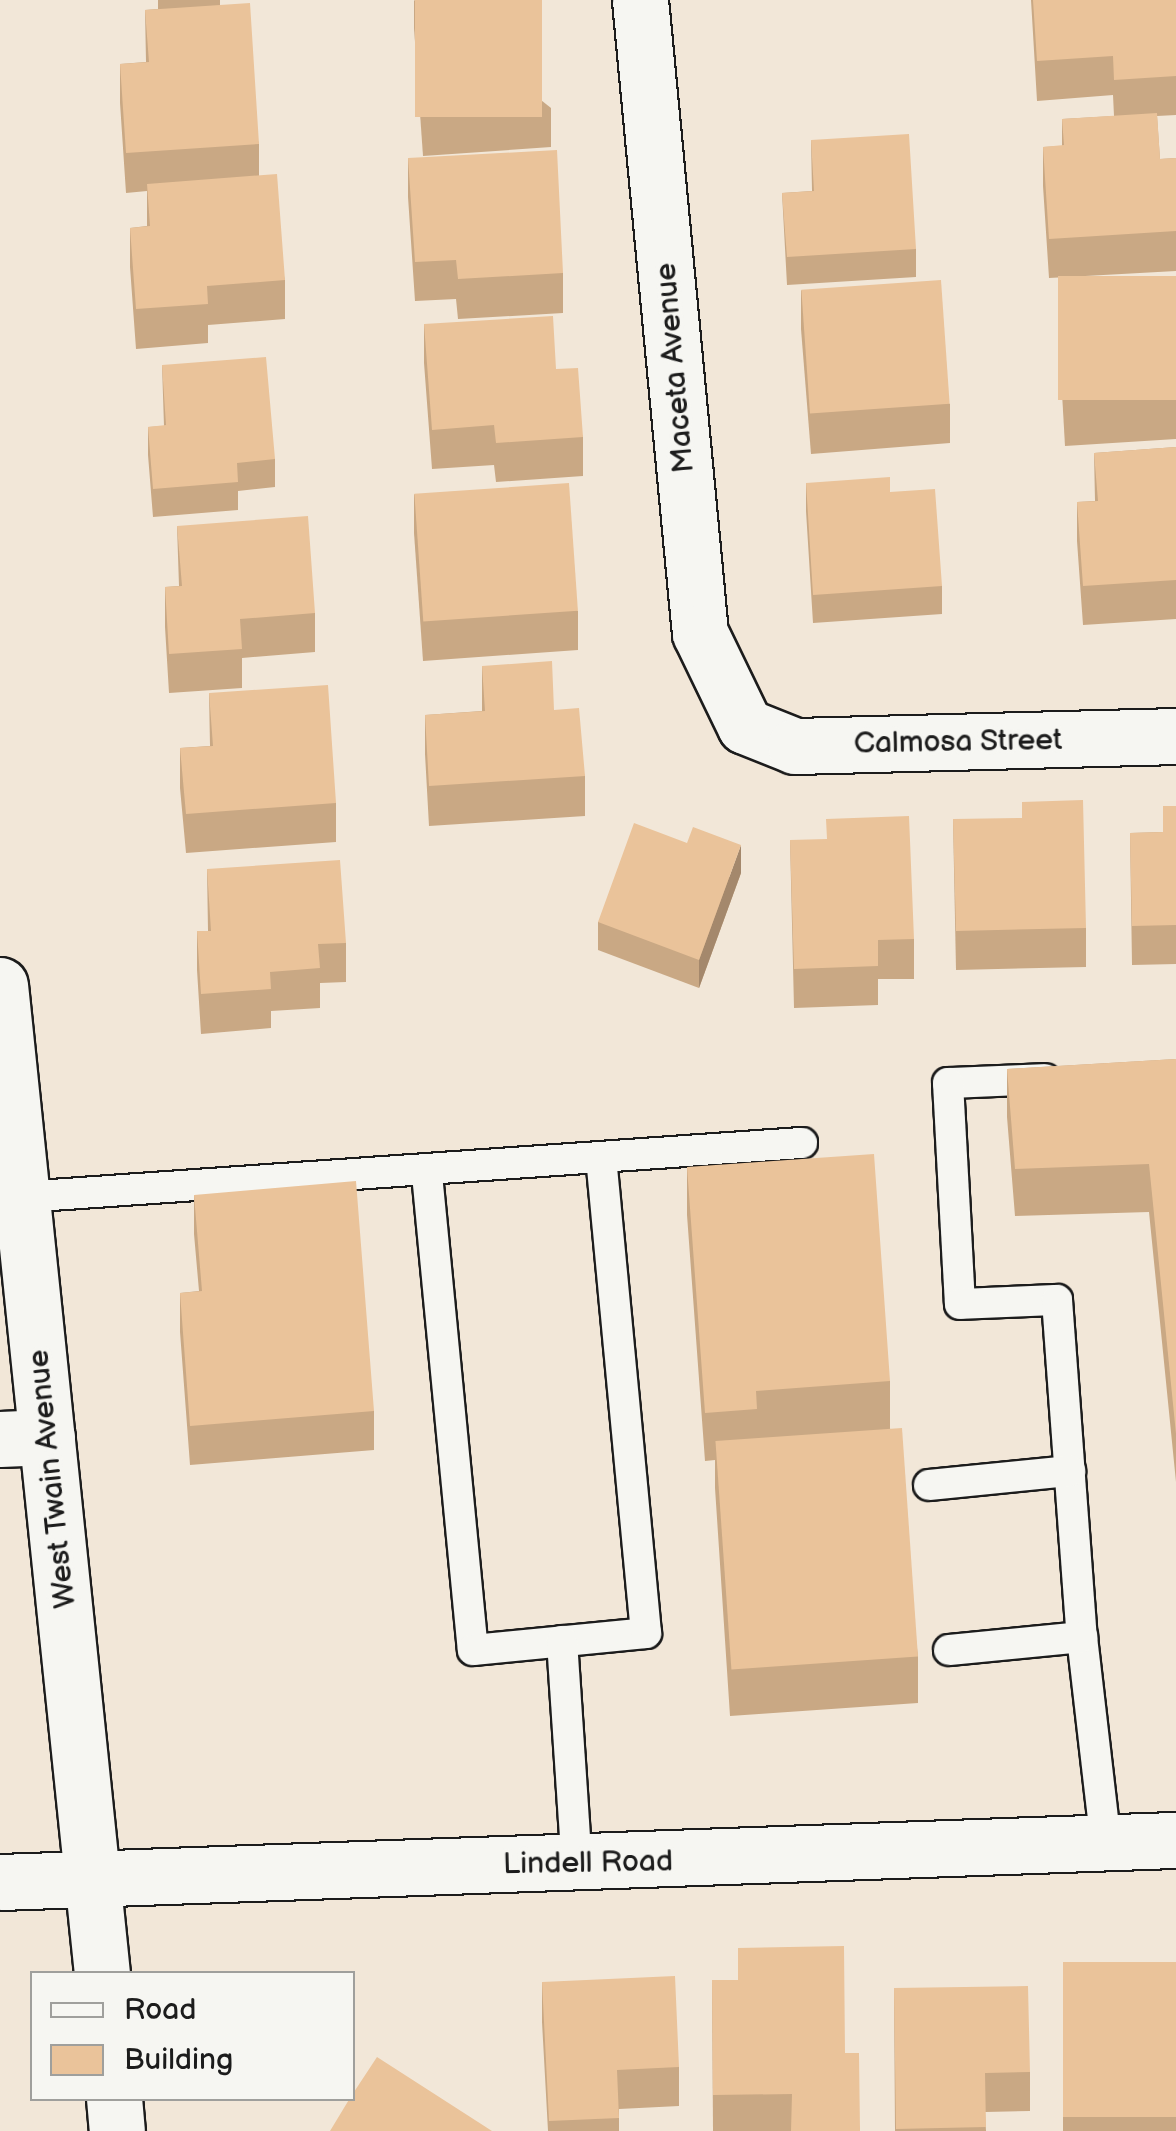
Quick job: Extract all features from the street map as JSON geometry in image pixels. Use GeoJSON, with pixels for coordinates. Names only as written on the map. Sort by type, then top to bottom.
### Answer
{"type":"FeatureCollection","features":[{"type":"Feature","properties":{"kind":"street","name":"Maceta Avenue"},"geometry":{"type":"LineString","coordinates":[[640,0],[700,634],[744,726]]}},
{"type":"Feature","properties":{"kind":"street","name":"Calmosa Street"},"geometry":{"type":"LineString","coordinates":[[744,726],[795,746],[1176,736]]}},
{"type":"Feature","properties":{"kind":"street","name":"West Twain Avenue"},"geometry":{"type":"LineString","coordinates":[[0,985],[23,1197],[24,1438],[92,1878],[102,1971]]}},
{"type":"Feature","properties":{"kind":"street","name":"Lindell Road"},"geometry":{"type":"LineString","coordinates":[[0,1882],[577,1866],[1176,1840]]}},
{"type":"Feature","properties":{"kind":"street"},"geometry":{"type":"LineString","coordinates":[[114,2101],[117,2131]]}},
{"type":"Feature","properties":{"kind":"lane"},"geometry":{"type":"LineString","coordinates":[[1081,1077],[948,1082],[960,1304],[1058,1300],[1082,1636],[1106,1843]]}},
{"type":"Feature","properties":{"kind":"lane"},"geometry":{"type":"LineString","coordinates":[[23,1197],[428,1174],[802,1143]]}},
{"type":"Feature","properties":{"kind":"lane"},"geometry":{"type":"LineString","coordinates":[[428,1174],[473,1650],[646,1633],[601,1161]]}},
{"type":"Feature","properties":{"kind":"lane"},"geometry":{"type":"LineString","coordinates":[[928,1485],[1070,1471]]}},
{"type":"Feature","properties":{"kind":"lane"},"geometry":{"type":"LineString","coordinates":[[949,1650],[1082,1636]]}},
{"type":"Feature","properties":{"kind":"lane"},"geometry":{"type":"LineString","coordinates":[[562,1641],[577,1866]]}},
{"type":"Feature","properties":{"kind":"building"},"geometry":{"type":"Polygon","coordinates":[[[415,0],[542,0],[542,117],[415,117],[415,0]]]}},
{"type":"Feature","properties":{"kind":"building"},"geometry":{"type":"Polygon","coordinates":[[[1033,0],[1176,0],[1176,76],[1114,80],[1113,56],[1037,61],[1033,0]]]}},
{"type":"Feature","properties":{"kind":"building"},"geometry":{"type":"Polygon","coordinates":[[[250,3],[259,144],[126,153],[120,64],[149,62],[145,10],[250,3]]]}},
{"type":"Feature","properties":{"kind":"building"},"geometry":{"type":"Polygon","coordinates":[[[1157,113],[1160,159],[1176,158],[1176,231],[1049,239],[1043,147],[1064,145],[1062,119],[1157,113]]]}},
{"type":"Feature","properties":{"kind":"building"},"geometry":{"type":"Polygon","coordinates":[[[909,134],[916,249],[787,257],[782,193],[814,191],[811,140],[909,134]]]}},
{"type":"Feature","properties":{"kind":"building"},"geometry":{"type":"Polygon","coordinates":[[[557,150],[563,273],[458,279],[456,260],[415,262],[408,158],[557,150]]]}},
{"type":"Feature","properties":{"kind":"building"},"geometry":{"type":"Polygon","coordinates":[[[277,174],[285,280],[207,286],[208,304],[136,309],[130,228],[150,226],[147,184],[277,174]]]}},
{"type":"Feature","properties":{"kind":"building"},"geometry":{"type":"Polygon","coordinates":[[[1058,276],[1176,276],[1176,400],[1058,400],[1058,276]]]}},
{"type":"Feature","properties":{"kind":"building"},"geometry":{"type":"Polygon","coordinates":[[[941,280],[950,404],[810,413],[801,290],[941,280]]]}},
{"type":"Feature","properties":{"kind":"building"},"geometry":{"type":"Polygon","coordinates":[[[553,316],[556,369],[578,368],[583,437],[496,443],[494,425],[432,430],[424,324],[553,316]]]}},
{"type":"Feature","properties":{"kind":"building"},"geometry":{"type":"Polygon","coordinates":[[[266,357],[275,459],[237,463],[238,482],[153,489],[148,427],[166,425],[162,365],[266,357]]]}},
{"type":"Feature","properties":{"kind":"building"},"geometry":{"type":"Polygon","coordinates":[[[1176,447],[1176,580],[1083,586],[1077,502],[1098,501],[1094,453],[1176,447]]]}},
{"type":"Feature","properties":{"kind":"building"},"geometry":{"type":"Polygon","coordinates":[[[890,477],[890,492],[935,489],[942,586],[813,595],[806,483],[890,477]]]}},
{"type":"Feature","properties":{"kind":"building"},"geometry":{"type":"Polygon","coordinates":[[[569,483],[578,611],[423,622],[414,494],[569,483]]]}},
{"type":"Feature","properties":{"kind":"building"},"geometry":{"type":"Polygon","coordinates":[[[308,516],[315,613],[240,619],[242,649],[169,654],[165,587],[182,586],[177,526],[308,516]]]}},
{"type":"Feature","properties":{"kind":"building"},"geometry":{"type":"Polygon","coordinates":[[[552,661],[554,710],[579,708],[585,776],[429,786],[425,715],[485,711],[482,666],[552,661]]]}},
{"type":"Feature","properties":{"kind":"building"},"geometry":{"type":"Polygon","coordinates":[[[328,685],[336,803],[186,814],[180,748],[213,746],[209,693],[328,685]]]}},
{"type":"Feature","properties":{"kind":"building"},"geometry":{"type":"Polygon","coordinates":[[[1083,800],[1086,928],[956,931],[953,819],[1022,818],[1022,802],[1083,800]]]}},
{"type":"Feature","properties":{"kind":"building"},"geometry":{"type":"Polygon","coordinates":[[[1163,806],[1176,806],[1176,925],[1132,926],[1130,833],[1163,832],[1163,806]]]}},
{"type":"Feature","properties":{"kind":"building"},"geometry":{"type":"Polygon","coordinates":[[[909,816],[914,939],[878,940],[878,966],[794,969],[790,840],[827,839],[826,819],[909,816]]]}},
{"type":"Feature","properties":{"kind":"building"},"geometry":{"type":"Polygon","coordinates":[[[634,823],[687,843],[693,827],[741,845],[699,960],[598,922],[634,823]]]}},
{"type":"Feature","properties":{"kind":"building"},"geometry":{"type":"Polygon","coordinates":[[[340,860],[346,943],[318,944],[320,968],[270,972],[271,989],[201,994],[197,931],[211,931],[207,869],[340,860]]]}},
{"type":"Feature","properties":{"kind":"building"},"geometry":{"type":"Polygon","coordinates":[[[1176,1059],[1176,1434],[1149,1164],[1015,1169],[1007,1069],[1176,1059]]]}},
{"type":"Feature","properties":{"kind":"building"},"geometry":{"type":"Polygon","coordinates":[[[874,1154],[890,1381],[756,1391],[757,1409],[705,1413],[687,1167],[874,1154]]]}},
{"type":"Feature","properties":{"kind":"building"},"geometry":{"type":"Polygon","coordinates":[[[356,1181],[374,1411],[190,1426],[180,1293],[202,1291],[194,1195],[356,1181]]]}},
{"type":"Feature","properties":{"kind":"building"},"geometry":{"type":"Polygon","coordinates":[[[902,1428],[918,1656],[731,1669],[715,1441],[902,1428]]]}},
{"type":"Feature","properties":{"kind":"building"},"geometry":{"type":"Polygon","coordinates":[[[844,1946],[845,2053],[859,2053],[860,2131],[791,2131],[792,2094],[713,2095],[712,1980],[738,1980],[738,1948],[844,1946]]]}},
{"type":"Feature","properties":{"kind":"building"},"geometry":{"type":"Polygon","coordinates":[[[1063,1962],[1176,1962],[1176,2117],[1063,2117],[1063,1962]]]}},
{"type":"Feature","properties":{"kind":"building"},"geometry":{"type":"Polygon","coordinates":[[[675,1976],[679,2067],[617,2070],[619,2118],[549,2121],[542,1982],[675,1976]]]}},
{"type":"Feature","properties":{"kind":"building"},"geometry":{"type":"Polygon","coordinates":[[[1028,1986],[1030,2072],[985,2073],[986,2127],[896,2129],[894,1988],[1028,1986]]]}},
{"type":"Feature","properties":{"kind":"building"},"geometry":{"type":"Polygon","coordinates":[[[377,2057],[492,2131],[330,2131],[348,2101],[355,2101],[355,2090],[377,2057]]]}}]}
